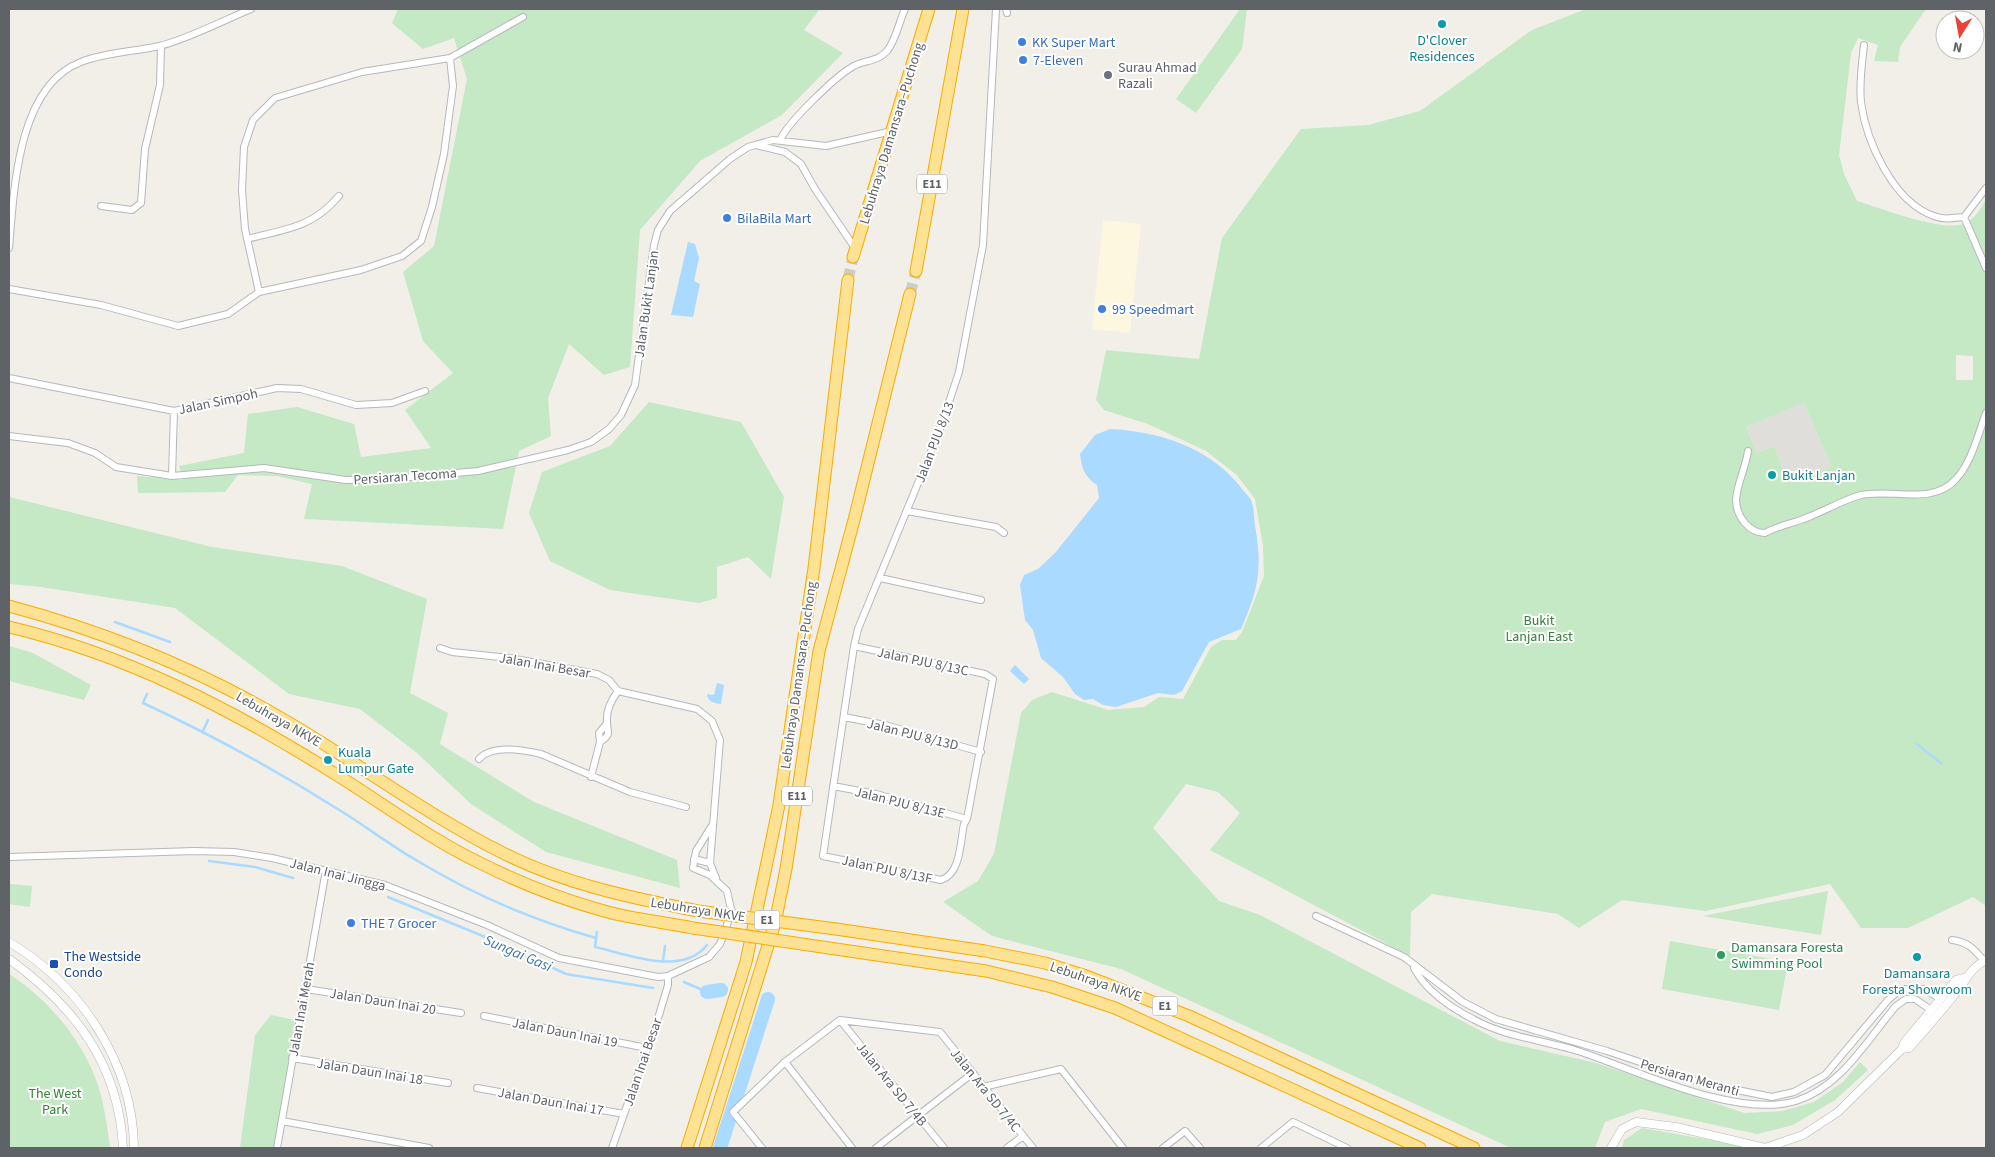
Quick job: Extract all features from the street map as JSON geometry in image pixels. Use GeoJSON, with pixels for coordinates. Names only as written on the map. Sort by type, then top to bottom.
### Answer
{"type":"FeatureCollection","features":[{"type":"Feature","properties":{"kind":"highway","name":"Lebuhraya Damansara–Puchong"},"geometry":{"type":"LineString","coordinates":[[854,253],[893,131],[928,9]]}},
{"type":"Feature","properties":{"kind":"highway","name":"E11"},"geometry":{"type":"LineString","coordinates":[[916,271],[963,9]]}},
{"type":"Feature","properties":{"kind":"highway","name":"Lebuhraya Damansara–Puchong"},"geometry":{"type":"LineString","coordinates":[[687,1148],[746,962],[779,805],[814,568],[848,280]]}},
{"type":"Feature","properties":{"kind":"highway","name":"Lebuhraya Damansara–Puchong"},"geometry":{"type":"LineString","coordinates":[[704,1148],[775,923],[786,869],[819,651],[857,511],[910,294]]}},
{"type":"Feature","properties":{"kind":"highway","name":"Lebuhraya NKVE"},"geometry":{"type":"LineString","coordinates":[[9,606],[119,641],[177,665],[238,694],[287,721],[435,815],[506,855],[554,874],[592,887],[698,910],[985,951],[1045,963],[1089,977],[1189,1016],[1474,1148]]}},
{"type":"Feature","properties":{"kind":"highway","name":"Lebuhraya NKVE"},"geometry":{"type":"LineString","coordinates":[[9,627],[63,641],[112,658],[225,709],[279,739],[437,840],[511,878],[580,904],[693,928],[986,971],[1052,988],[1115,1008],[1420,1148]]}},
{"type":"Feature","properties":{"kind":"street"},"geometry":{"type":"LineString","coordinates":[[9,248],[17,160],[38,103],[56,76],[80,62],[161,46],[251,9]]}},
{"type":"Feature","properties":{"kind":"street"},"geometry":{"type":"LineString","coordinates":[[893,131],[826,146],[807,146],[780,140],[792,121],[852,67],[873,60],[886,52],[904,9]]}},
{"type":"Feature","properties":{"kind":"street","name":"Jalan PJU 8/13"},"geometry":{"type":"LineString","coordinates":[[823,856],[854,646],[939,432],[959,372],[983,245],[996,9]]}},
{"type":"Feature","properties":{"kind":"street"},"geometry":{"type":"LineString","coordinates":[[996,18],[1006,10]]}},
{"type":"Feature","properties":{"kind":"street"},"geometry":{"type":"LineString","coordinates":[[259,292],[248,239],[242,190],[244,147],[253,120],[275,98],[362,72],[450,58],[523,18]]}},
{"type":"Feature","properties":{"kind":"street"},"geometry":{"type":"LineString","coordinates":[[1864,45],[1861,66],[1861,103],[1869,138],[1888,175],[1916,207],[1946,219],[1964,217],[1986,188]]}},
{"type":"Feature","properties":{"kind":"street"},"geometry":{"type":"LineString","coordinates":[[101,206],[132,210],[141,203],[145,149],[160,85],[161,46]]}},
{"type":"Feature","properties":{"kind":"street"},"geometry":{"type":"LineString","coordinates":[[9,289],[102,305],[178,326],[228,314],[259,292],[361,270],[402,256],[421,241],[432,207],[444,154],[453,86],[450,58]]}},
{"type":"Feature","properties":{"kind":"street","name":"Jalan Bukit Lanjan"},"geometry":{"type":"LineString","coordinates":[[568,450],[591,442],[609,429],[621,416],[630,399],[635,385],[648,275],[656,238],[663,220],[670,211],[730,159],[754,145],[780,140]]}},
{"type":"Feature","properties":{"kind":"street"},"geometry":{"type":"LineString","coordinates":[[754,145],[785,152],[801,164],[854,253]]}},
{"type":"Feature","properties":{"kind":"street"},"geometry":{"type":"LineString","coordinates":[[248,239],[306,224],[326,211],[339,196]]}},
{"type":"Feature","properties":{"kind":"street"},"geometry":{"type":"LineString","coordinates":[[1964,217],[1986,268]]}},
{"type":"Feature","properties":{"kind":"street","name":"Jalan Simpoh"},"geometry":{"type":"LineString","coordinates":[[9,378],[174,411],[277,388],[301,389],[356,405],[392,403],[425,391]]}},
{"type":"Feature","properties":{"kind":"street"},"geometry":{"type":"LineString","coordinates":[[172,476],[174,411]]}},
{"type":"Feature","properties":{"kind":"street"},"geometry":{"type":"LineString","coordinates":[[1748,451],[1746,468],[1736,501],[1742,518],[1749,528],[1756,533],[1765,533],[1863,495],[1931,493],[1944,488],[1956,480],[1963,469],[1976,442],[1986,413]]}},
{"type":"Feature","properties":{"kind":"street","name":"Persiaran Tecoma"},"geometry":{"type":"LineString","coordinates":[[9,436],[68,442],[95,452],[116,467],[172,476],[264,468],[346,480],[387,479],[478,471],[568,450]]}},
{"type":"Feature","properties":{"kind":"street"},"geometry":{"type":"LineString","coordinates":[[907,511],[996,526],[1004,532]]}},
{"type":"Feature","properties":{"kind":"street"},"geometry":{"type":"LineString","coordinates":[[880,578],[980,600]]}},
{"type":"Feature","properties":{"kind":"street","name":"Jalan PJU 8/13C"},"geometry":{"type":"LineString","coordinates":[[854,646],[993,680],[981,752]]}},
{"type":"Feature","properties":{"kind":"street","name":"Jalan Inai Besar"},"geometry":{"type":"LineString","coordinates":[[440,648],[452,652],[510,658],[597,674],[609,680],[618,691],[697,709],[712,721],[719,734],[721,752],[710,863]]}},
{"type":"Feature","properties":{"kind":"street"},"geometry":{"type":"LineString","coordinates":[[592,777],[600,742],[608,735],[610,729],[607,723],[611,703],[618,691]]}},
{"type":"Feature","properties":{"kind":"street","name":"Jalan PJU 8/13D"},"geometry":{"type":"LineString","coordinates":[[844,717],[902,730],[981,752]]}},
{"type":"Feature","properties":{"kind":"street"},"geometry":{"type":"LineString","coordinates":[[479,759],[484,753],[493,750],[528,751],[541,754],[630,792],[686,807]]}},
{"type":"Feature","properties":{"kind":"street"},"geometry":{"type":"LineString","coordinates":[[967,819],[981,752]]}},
{"type":"Feature","properties":{"kind":"street","name":"Jalan PJU 8/13E"},"geometry":{"type":"LineString","coordinates":[[833,786],[876,794],[967,819]]}},
{"type":"Feature","properties":{"kind":"street","name":"Jalan PJU 8/13F"},"geometry":{"type":"LineString","coordinates":[[823,856],[941,880],[951,875],[956,864],[964,824],[967,819]]}},
{"type":"Feature","properties":{"kind":"street"},"geometry":{"type":"LineString","coordinates":[[668,976],[709,957],[720,944],[726,930],[731,910],[727,891],[716,880],[693,868],[696,851],[713,824]]}},
{"type":"Feature","properties":{"kind":"street","name":"Jalan Inai Jingga"},"geometry":{"type":"LineString","coordinates":[[9,857],[234,852],[326,870],[385,885],[487,925],[559,958],[653,976],[668,976]]}},
{"type":"Feature","properties":{"kind":"street"},"geometry":{"type":"LineString","coordinates":[[694,859],[710,863],[716,880]]}},
{"type":"Feature","properties":{"kind":"street","name":"Jalan Inai Merah"},"geometry":{"type":"LineString","coordinates":[[277,1148],[326,870]]}},
{"type":"Feature","properties":{"kind":"street","name":"Persiaran Meranti"},"geometry":{"type":"LineString","coordinates":[[1316,916],[1404,957],[1414,968],[1420,981],[1457,1011],[1475,1020],[1513,1035],[1578,1051],[1627,1070],[1698,1093],[1758,1106],[1777,1106],[1818,1092],[1835,1079],[1896,1006],[1903,1001],[1915,999],[1936,1005]]}},
{"type":"Feature","properties":{"kind":"street"},"geometry":{"type":"LineString","coordinates":[[1902,1049],[1909,1048],[1955,995],[1974,967],[1985,961],[1972,946],[1952,940]]}},
{"type":"Feature","properties":{"kind":"street"},"geometry":{"type":"LineString","coordinates":[[9,942],[34,957],[83,1007],[112,1053],[124,1083],[134,1132],[134,1148]]}},
{"type":"Feature","properties":{"kind":"street"},"geometry":{"type":"LineString","coordinates":[[9,959],[39,983],[76,1021],[96,1048],[113,1087],[117,1102],[123,1148]]}},
{"type":"Feature","properties":{"kind":"street","name":"Persiaran Meranti"},"geometry":{"type":"LineString","coordinates":[[1414,968],[1427,973],[1463,1002],[1479,1011],[1515,1025],[1702,1083],[1759,1095],[1778,1096],[1794,1092],[1825,1075],[1888,1000],[1901,989],[1925,989],[1936,1005]]}},
{"type":"Feature","properties":{"kind":"street","name":"Jalan Inai Besar"},"geometry":{"type":"LineString","coordinates":[[612,1148],[668,985],[668,976]]}},
{"type":"Feature","properties":{"kind":"street"},"geometry":{"type":"LineString","coordinates":[[1611,1148],[1622,1130],[1636,1122],[1676,1128],[1766,1148],[1803,1135],[1838,1112],[1902,1049],[1904,1043],[1956,980],[1966,977]]}},
{"type":"Feature","properties":{"kind":"street","name":"Jalan Daun Inai 20"},"geometry":{"type":"LineString","coordinates":[[306,989],[461,1013]]}},
{"type":"Feature","properties":{"kind":"street"},"geometry":{"type":"LineString","coordinates":[[1927,1027],[1936,1005],[1955,995]]}},
{"type":"Feature","properties":{"kind":"street","name":"Jalan Daun Inai 19"},"geometry":{"type":"LineString","coordinates":[[484,1016],[647,1048]]}},
{"type":"Feature","properties":{"kind":"street"},"geometry":{"type":"LineString","coordinates":[[762,1148],[733,1112],[785,1062],[840,1020]]}},
{"type":"Feature","properties":{"kind":"street","name":"Jalan Ara SD 7/4C"},"geometry":{"type":"LineString","coordinates":[[840,1020],[940,1032],[1033,1148]]}},
{"type":"Feature","properties":{"kind":"street","name":"Jalan Ara SD 7/4B"},"geometry":{"type":"LineString","coordinates":[[840,1020],[944,1148]]}},
{"type":"Feature","properties":{"kind":"street","name":"Jalan Daun Inai 18"},"geometry":{"type":"LineString","coordinates":[[292,1058],[448,1083]]}},
{"type":"Feature","properties":{"kind":"street"},"geometry":{"type":"LineString","coordinates":[[1620,1067],[1624,1058]]}},
{"type":"Feature","properties":{"kind":"street"},"geometry":{"type":"LineString","coordinates":[[1627,1070],[1632,1060]]}},
{"type":"Feature","properties":{"kind":"street"},"geometry":{"type":"LineString","coordinates":[[785,1062],[852,1148]]}},
{"type":"Feature","properties":{"kind":"street"},"geometry":{"type":"LineString","coordinates":[[983,1087],[1061,1069],[1122,1148]]}},
{"type":"Feature","properties":{"kind":"street"},"geometry":{"type":"LineString","coordinates":[[876,1148],[973,1074]]}},
{"type":"Feature","properties":{"kind":"street"},"geometry":{"type":"LineString","coordinates":[[113,1087],[124,1083]]}},
{"type":"Feature","properties":{"kind":"street","name":"Jalan Daun Inai 17"},"geometry":{"type":"LineString","coordinates":[[478,1088],[624,1114]]}},
{"type":"Feature","properties":{"kind":"street"},"geometry":{"type":"LineString","coordinates":[[282,1121],[429,1148]]}},
{"type":"Feature","properties":{"kind":"street"},"geometry":{"type":"LineString","coordinates":[[1261,1148],[1293,1122],[1347,1148]]}},
{"type":"Feature","properties":{"kind":"street"},"geometry":{"type":"LineString","coordinates":[[1163,1148],[1185,1130],[1200,1148]]}},
{"type":"Feature","properties":{"kind":"street"},"geometry":{"type":"LineString","coordinates":[[1007,1148],[1023,1136]]}},
{"type":"Feature","properties":{"kind":"shaded area"},"geometry":{"type":"Polygon","coordinates":[[[1103,220],[1141,224],[1130,333],[1092,329],[1103,220]]]}},
{"type":"Feature","properties":{"kind":"shaded area"},"geometry":{"type":"Polygon","coordinates":[[[1804,403],[1831,466],[1790,483],[1774,446],[1757,453],[1746,427],[1804,403]]]}},
{"type":"Feature","properties":{"kind":"green space"},"geometry":{"type":"Polygon","coordinates":[[[398,9],[820,9],[804,30],[843,53],[782,115],[700,161],[640,230],[630,367],[604,375],[569,344],[548,398],[551,436],[519,451],[503,529],[304,519],[312,484],[277,476],[238,475],[225,492],[138,493],[137,476],[183,480],[179,466],[244,453],[248,414],[297,407],[354,424],[361,457],[431,448],[405,410],[453,373],[423,341],[403,272],[434,246],[467,79],[454,38],[423,49],[392,23],[398,9]]]}},
{"type":"Feature","properties":{"kind":"green space"},"geometry":{"type":"Polygon","coordinates":[[[1240,9],[1247,9],[1242,49],[1196,113],[1176,99],[1240,9]]]}},
{"type":"Feature","properties":{"kind":"green space","name":"Bukit Lanjan East"},"geometry":{"type":"Polygon","coordinates":[[[1586,9],[1926,9],[1900,47],[1898,62],[1874,61],[1878,45],[1858,38],[1851,53],[1839,155],[1844,174],[1857,201],[1895,213],[1926,222],[1953,226],[1971,220],[1986,199],[1986,906],[1973,897],[1908,928],[1861,928],[1830,884],[1706,911],[1622,900],[1579,928],[1558,914],[1432,894],[1411,912],[1410,956],[1210,850],[1240,813],[1218,792],[1186,784],[1153,828],[1219,901],[1260,915],[1500,1041],[1596,1063],[1744,1113],[1783,1111],[1814,1102],[1843,1082],[1860,1062],[1868,1070],[1835,1100],[1793,1125],[1757,1134],[1641,1109],[1605,1122],[1595,1148],[1511,1148],[1121,969],[992,936],[943,902],[978,881],[994,854],[1021,713],[1032,700],[1052,692],[1108,710],[1144,707],[1159,697],[1183,699],[1211,647],[1222,640],[1236,640],[1242,632],[1264,576],[1263,546],[1255,499],[1237,475],[1206,451],[1148,424],[1104,410],[1096,400],[1106,350],[1199,359],[1222,238],[1301,129],[1368,125],[1420,111],[1532,30],[1586,9]],[[1956,355],[1956,380],[1973,380],[1973,356],[1956,355]],[[1804,403],[1746,427],[1757,453],[1774,446],[1790,483],[1831,466],[1804,403]]]}},
{"type":"Feature","properties":{"kind":"green space"},"geometry":{"type":"Polygon","coordinates":[[[649,402],[741,422],[784,497],[771,579],[748,557],[717,567],[717,598],[699,603],[610,590],[550,561],[529,513],[542,472],[610,446],[649,402]]]}},
{"type":"Feature","properties":{"kind":"green space"},"geometry":{"type":"Polygon","coordinates":[[[9,497],[212,547],[342,566],[427,599],[410,693],[448,713],[440,744],[534,802],[677,860],[680,888],[546,852],[471,804],[417,753],[360,709],[289,694],[175,608],[41,587],[9,584],[9,497]]]}},
{"type":"Feature","properties":{"kind":"green space"},"geometry":{"type":"Polygon","coordinates":[[[9,646],[33,653],[91,685],[84,700],[9,681],[9,646]]]}},
{"type":"Feature","properties":{"kind":"green space"},"geometry":{"type":"Polygon","coordinates":[[[9,884],[32,886],[30,907],[9,904],[9,884]]]}},
{"type":"Feature","properties":{"kind":"green space"},"geometry":{"type":"Polygon","coordinates":[[[1828,891],[1821,935],[1703,916],[1828,891]]]}},
{"type":"Feature","properties":{"kind":"green space"},"geometry":{"type":"Polygon","coordinates":[[[1670,941],[1788,962],[1779,1010],[1662,989],[1670,941]]]}},
{"type":"Feature","properties":{"kind":"green space","name":"The West Park"},"geometry":{"type":"Polygon","coordinates":[[[9,974],[39,997],[53,1011],[66,1026],[87,1059],[101,1095],[110,1148],[9,1148],[9,974]]]}},
{"type":"Feature","properties":{"kind":"green space"},"geometry":{"type":"Polygon","coordinates":[[[271,1015],[295,1020],[274,1148],[240,1148],[255,1035],[271,1015]]]}},
{"type":"Feature","properties":{"kind":"green space"},"geometry":{"type":"Polygon","coordinates":[[[1642,1128],[1756,1148],[1622,1148],[1624,1140],[1642,1128]]]}},
{"type":"Feature","properties":{"kind":"water"},"geometry":{"type":"Polygon","coordinates":[[[688,242],[695,244],[699,258],[694,281],[700,284],[693,317],[671,315],[688,242]]]}},
{"type":"Feature","properties":{"kind":"water"},"geometry":{"type":"Polygon","coordinates":[[[1110,429],[1146,433],[1163,438],[1197,451],[1212,460],[1239,485],[1251,500],[1259,555],[1255,591],[1241,629],[1209,642],[1182,691],[1174,695],[1158,693],[1116,707],[1103,705],[1093,699],[1084,700],[1075,694],[1063,677],[1041,658],[1033,630],[1025,620],[1020,585],[1024,575],[1038,569],[1056,552],[1099,498],[1097,485],[1084,472],[1080,454],[1095,435],[1110,429]]]}},
{"type":"Feature","properties":{"kind":"water"},"geometry":{"type":"Polygon","coordinates":[[[1015,665],[1029,679],[1024,684],[1010,671],[1015,665]]]}},
{"type":"Feature","properties":{"kind":"water"},"geometry":{"type":"Polygon","coordinates":[[[717,683],[724,685],[721,704],[714,703],[707,694],[714,695],[717,683]]]}},
{"type":"Feature","properties":{"kind":"waterway"},"geometry":{"type":"LineString","coordinates":[[115,622],[170,642]]}},
{"type":"Feature","properties":{"kind":"waterway"},"geometry":{"type":"LineString","coordinates":[[147,694],[143,703],[193,727],[265,766],[346,814],[395,847],[459,884],[503,905],[549,923],[596,938]]}},
{"type":"Feature","properties":{"kind":"waterway"},"geometry":{"type":"LineString","coordinates":[[203,731],[208,720]]}},
{"type":"Feature","properties":{"kind":"waterway"},"geometry":{"type":"LineString","coordinates":[[1917,744],[1941,763]]}},
{"type":"Feature","properties":{"kind":"waterway","name":"Sungai Gasi"},"geometry":{"type":"LineString","coordinates":[[209,861],[255,867],[293,878]]}},
{"type":"Feature","properties":{"kind":"waterway","name":"Sungai Gasi"},"geometry":{"type":"LineString","coordinates":[[388,897],[495,941],[566,974],[653,988]]}},
{"type":"Feature","properties":{"kind":"waterway"},"geometry":{"type":"LineString","coordinates":[[597,932],[595,947],[654,961],[669,962],[683,960],[696,955],[707,945]]}},
{"type":"Feature","properties":{"kind":"waterway"},"geometry":{"type":"LineString","coordinates":[[663,961],[665,946]]}},
{"type":"Feature","properties":{"kind":"waterway","name":"Sungai Gasi"},"geometry":{"type":"LineString","coordinates":[[684,982],[707,992]]}},
{"type":"Feature","properties":{"kind":"waterway","name":"Sungai Gasi"},"geometry":{"type":"LineString","coordinates":[[707,992],[721,990]]}},
{"type":"Feature","properties":{"kind":"waterway","name":"Sungai Gasi"},"geometry":{"type":"LineString","coordinates":[[720,1148],[768,999]]}},
{"type":"Feature","properties":{"kind":"tunnel"},"geometry":{"type":"LineString","coordinates":[[848,280],[853,257]]}},
{"type":"Feature","properties":{"kind":"tunnel"},"geometry":{"type":"LineString","coordinates":[[910,294],[916,271]]}},
{"type":"Feature","properties":{"kind":"place","name":"D'Clover Residences"},"geometry":{"type":"Point","coordinates":[1442,24]}},
{"type":"Feature","properties":{"kind":"place","name":"KK Super Mart"},"geometry":{"type":"Point","coordinates":[1022,42]}},
{"type":"Feature","properties":{"kind":"place","name":"7-Eleven"},"geometry":{"type":"Point","coordinates":[1023,60]}},
{"type":"Feature","properties":{"kind":"place","name":"Surau Ahmad Razali"},"geometry":{"type":"Point","coordinates":[1108,75]}},
{"type":"Feature","properties":{"kind":"place","name":"BilaBila Mart"},"geometry":{"type":"Point","coordinates":[727,218]}},
{"type":"Feature","properties":{"kind":"place","name":"99 Speedmart"},"geometry":{"type":"Point","coordinates":[1102,309]}},
{"type":"Feature","properties":{"kind":"place","name":"Bukit Lanjan"},"geometry":{"type":"Point","coordinates":[1772,475]}},
{"type":"Feature","properties":{"kind":"place","name":"Kuala Lumpur Gate"},"geometry":{"type":"Point","coordinates":[328,760]}},
{"type":"Feature","properties":{"kind":"place","name":"THE 7 Grocer"},"geometry":{"type":"Point","coordinates":[351,923]}},
{"type":"Feature","properties":{"kind":"place","name":"Damansara Foresta Swimming Pool"},"geometry":{"type":"Point","coordinates":[1721,955]}},
{"type":"Feature","properties":{"kind":"place","name":"Damansara Foresta Showroom"},"geometry":{"type":"Point","coordinates":[1917,957]}},
{"type":"Feature","properties":{"kind":"place","name":"The Westside Condo"},"geometry":{"type":"Point","coordinates":[54,964]}}]}
